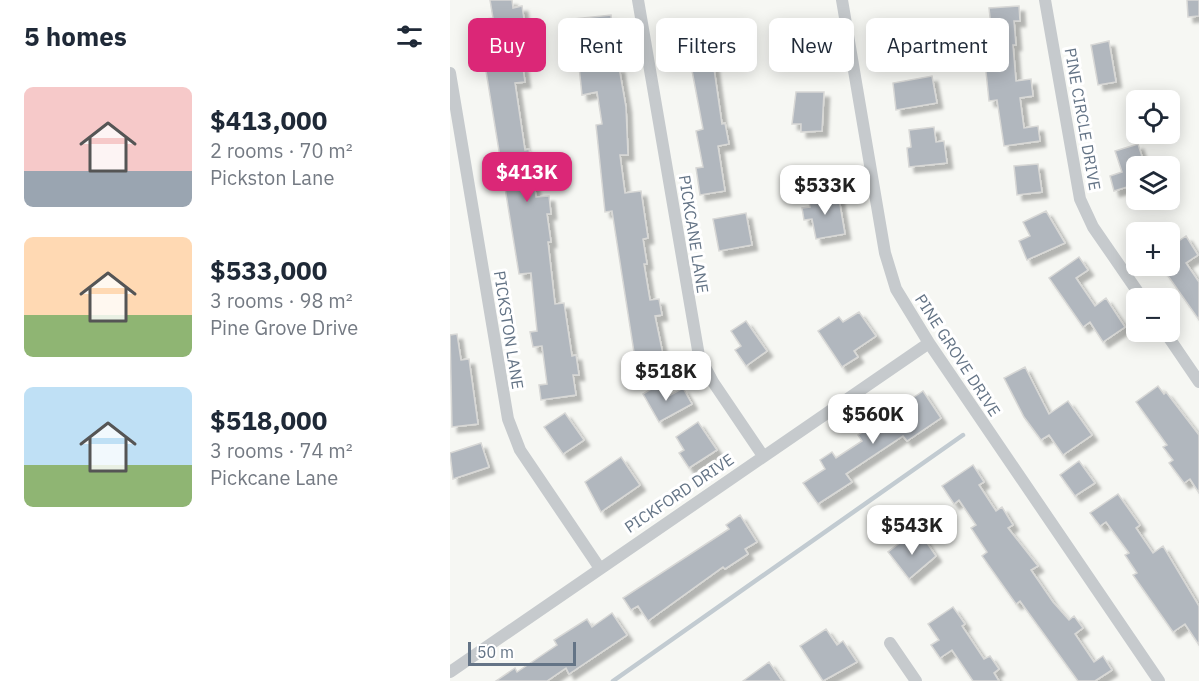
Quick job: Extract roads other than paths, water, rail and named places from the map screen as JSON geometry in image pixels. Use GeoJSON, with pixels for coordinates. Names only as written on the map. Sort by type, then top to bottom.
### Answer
{"type":"FeatureCollection","features":[{"type":"Feature","properties":{"kind":"street","name":"PICKCANE LANE"},"geometry":{"type":"LineString","coordinates":[[638,0],[699,356],[713,382],[763,456]]}},
{"type":"Feature","properties":{"kind":"street","name":"PINE GROVE DRIVE"},"geometry":{"type":"LineString","coordinates":[[842,0],[885,253],[896,289],[929,343],[1160,681]]}},
{"type":"Feature","properties":{"kind":"street","name":"PINE CIRCLE DRIVE"},"geometry":{"type":"LineString","coordinates":[[1045,0],[1080,200],[1094,227],[1135,288]]}},
{"type":"Feature","properties":{"kind":"street","name":"PICKSTON LANE"},"geometry":{"type":"LineString","coordinates":[[450,73],[508,420],[520,450],[599,567]]}},
{"type":"Feature","properties":{"kind":"street"},"geometry":{"type":"LineString","coordinates":[[1171,342],[1199,382]]}},
{"type":"Feature","properties":{"kind":"street","name":"PICKFORD DRIVE"},"geometry":{"type":"LineString","coordinates":[[450,672],[599,567],[929,343]]}},
{"type":"Feature","properties":{"kind":"street"},"geometry":{"type":"LineString","coordinates":[[890,643],[916,681]]}},
{"type":"Feature","properties":{"kind":"waterway"},"geometry":{"type":"LineString","coordinates":[[613,681],[963,435]]}}]}
